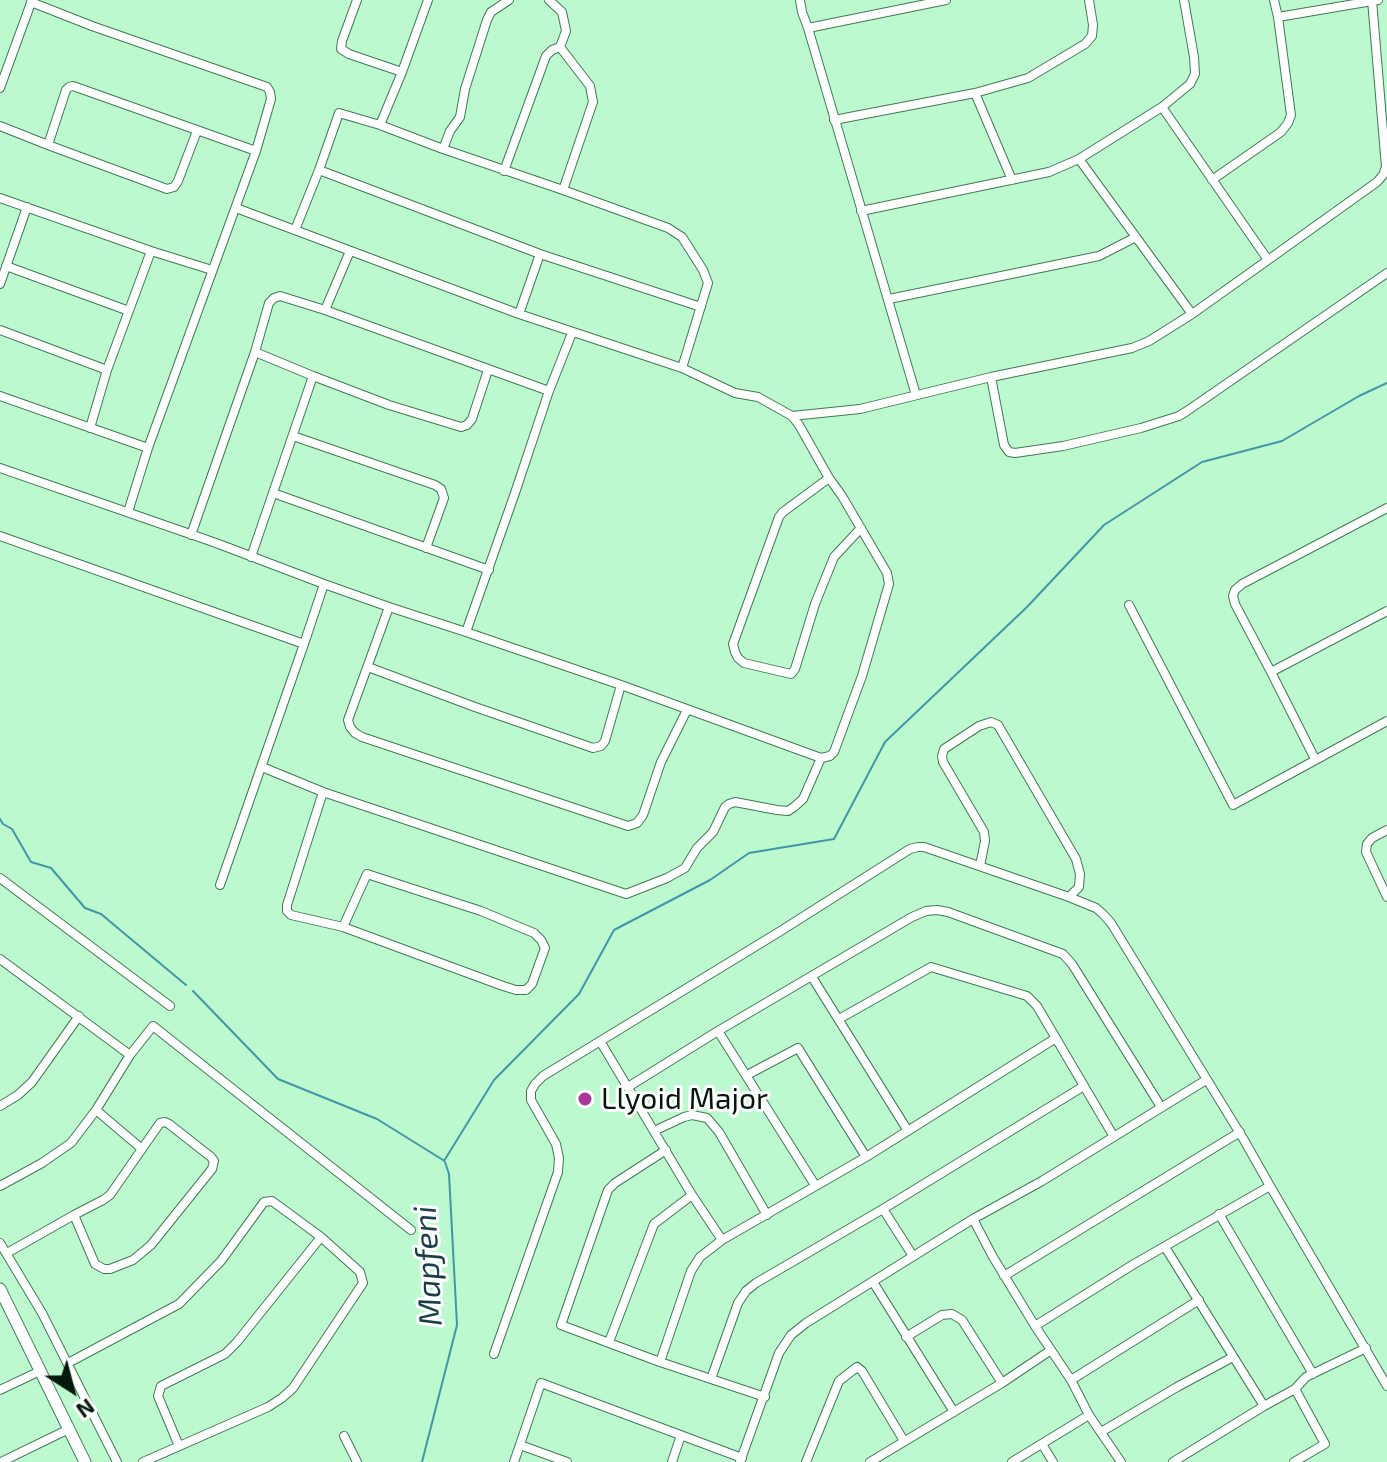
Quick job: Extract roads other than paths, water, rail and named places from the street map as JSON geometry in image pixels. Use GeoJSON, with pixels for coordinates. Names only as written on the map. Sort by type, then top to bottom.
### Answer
{"type":"FeatureCollection","features":[{"type":"Feature","properties":{"kind":"street"},"geometry":{"type":"LineString","coordinates":[[357,0],[341,49],[402,72]]}},
{"type":"Feature","properties":{"kind":"street"},"geometry":{"type":"LineString","coordinates":[[380,125],[428,0]]}},
{"type":"Feature","properties":{"kind":"street"},"geometry":{"type":"LineString","coordinates":[[443,149],[460,117],[465,89],[487,20],[491,12],[509,0]]}},
{"type":"Feature","properties":{"kind":"street"},"geometry":{"type":"LineString","coordinates":[[504,171],[546,56],[560,47],[566,31],[562,12],[549,0]]}},
{"type":"Feature","properties":{"kind":"street"},"geometry":{"type":"LineString","coordinates":[[800,0],[916,395]]}},
{"type":"Feature","properties":{"kind":"street"},"geometry":{"type":"LineString","coordinates":[[808,28],[946,0]]}},
{"type":"Feature","properties":{"kind":"street"},"geometry":{"type":"LineString","coordinates":[[834,120],[975,93],[1028,78],[1085,44],[1092,36],[1089,0]]}},
{"type":"Feature","properties":{"kind":"street"},"geometry":{"type":"LineString","coordinates":[[861,211],[1049,172],[1079,159],[1162,107],[1190,84],[1195,74],[1184,0]]}},
{"type":"Feature","properties":{"kind":"street"},"geometry":{"type":"LineString","coordinates":[[1212,180],[1281,132],[1291,115],[1274,0]]}},
{"type":"Feature","properties":{"kind":"street"},"geometry":{"type":"LineString","coordinates":[[0,88],[3,71],[32,1],[92,26],[267,87],[271,99],[256,151],[148,448],[128,512]]}},
{"type":"Feature","properties":{"kind":"street"},"geometry":{"type":"LineString","coordinates":[[792,416],[860,409],[991,377],[1132,348],[1192,314],[1377,182],[1386,167],[1374,1],[1278,17]]}},
{"type":"Feature","properties":{"kind":"street"},"geometry":{"type":"LineString","coordinates":[[560,47],[593,94],[563,190]]}},
{"type":"Feature","properties":{"kind":"street"},"geometry":{"type":"LineString","coordinates":[[48,145],[66,90],[73,86],[256,151]]}},
{"type":"Feature","properties":{"kind":"street"},"geometry":{"type":"LineString","coordinates":[[975,93],[1012,180]]}},
{"type":"Feature","properties":{"kind":"street"},"geometry":{"type":"LineString","coordinates":[[1162,107],[1268,260]]}},
{"type":"Feature","properties":{"kind":"street"},"geometry":{"type":"LineString","coordinates":[[295,230],[339,113],[563,190],[668,228],[682,237],[708,283],[682,368]]}},
{"type":"Feature","properties":{"kind":"street"},"geometry":{"type":"LineString","coordinates":[[0,126],[167,189],[174,187],[178,181],[197,131]]}},
{"type":"Feature","properties":{"kind":"street"},"geometry":{"type":"LineString","coordinates":[[1079,159],[1192,314]]}},
{"type":"Feature","properties":{"kind":"street"},"geometry":{"type":"LineString","coordinates":[[319,170],[540,254],[701,307]]}},
{"type":"Feature","properties":{"kind":"street"},"geometry":{"type":"LineString","coordinates":[[0,198],[212,270]]}},
{"type":"Feature","properties":{"kind":"street"},"geometry":{"type":"LineString","coordinates":[[0,284],[27,207]]}},
{"type":"Feature","properties":{"kind":"street"},"geometry":{"type":"LineString","coordinates":[[0,468],[821,758],[834,752],[862,676],[889,584],[887,573],[792,416],[758,397],[735,393],[682,368],[519,314],[236,208]]}},
{"type":"Feature","properties":{"kind":"street"},"geometry":{"type":"LineString","coordinates":[[889,299],[1099,256],[1136,237]]}},
{"type":"Feature","properties":{"kind":"street"},"geometry":{"type":"LineString","coordinates":[[90,428],[107,370],[151,251]]}},
{"type":"Feature","properties":{"kind":"street"},"geometry":{"type":"LineString","coordinates":[[325,310],[350,251]]}},
{"type":"Feature","properties":{"kind":"street"},"geometry":{"type":"LineString","coordinates":[[519,314],[540,254]]}},
{"type":"Feature","properties":{"kind":"street"},"geometry":{"type":"LineString","coordinates":[[6,266],[129,311]]}},
{"type":"Feature","properties":{"kind":"street"},"geometry":{"type":"LineString","coordinates":[[991,377],[1004,445],[1009,452],[1063,446],[1141,428],[1187,411],[1387,273]]}},
{"type":"Feature","properties":{"kind":"street"},"geometry":{"type":"LineString","coordinates":[[191,535],[269,303],[274,298],[280,296],[325,310],[549,391]]}},
{"type":"Feature","properties":{"kind":"street"},"geometry":{"type":"LineString","coordinates":[[0,330],[107,370]]}},
{"type":"Feature","properties":{"kind":"street"},"geometry":{"type":"LineString","coordinates":[[466,632],[572,333]]}},
{"type":"Feature","properties":{"kind":"street"},"geometry":{"type":"LineString","coordinates":[[255,352],[389,405],[461,427],[472,419],[488,370]]}},
{"type":"Feature","properties":{"kind":"street"},"geometry":{"type":"LineString","coordinates":[[251,557],[313,376]]}},
{"type":"Feature","properties":{"kind":"street"},"geometry":{"type":"LineString","coordinates":[[0,396],[148,448]]}},
{"type":"Feature","properties":{"kind":"street"},"geometry":{"type":"LineString","coordinates":[[293,436],[441,489],[444,498],[426,548]]}},
{"type":"Feature","properties":{"kind":"street"},"geometry":{"type":"LineString","coordinates":[[829,478],[779,517],[733,644],[738,658],[744,663],[791,674],[834,557],[861,528]]}},
{"type":"Feature","properties":{"kind":"street"},"geometry":{"type":"LineString","coordinates":[[273,493],[489,570]]}},
{"type":"Feature","properties":{"kind":"street"},"geometry":{"type":"LineString","coordinates":[[1315,759],[1233,596],[1242,584],[1387,508]]}},
{"type":"Feature","properties":{"kind":"street"},"geometry":{"type":"LineString","coordinates":[[0,536],[304,644]]}},
{"type":"Feature","properties":{"kind":"street"},"geometry":{"type":"LineString","coordinates":[[220,885],[324,584]]}},
{"type":"Feature","properties":{"kind":"street"},"geometry":{"type":"LineString","coordinates":[[1129,605],[1233,805],[1387,721]]}},
{"type":"Feature","properties":{"kind":"street"},"geometry":{"type":"LineString","coordinates":[[389,607],[348,720],[355,733],[628,826],[637,823],[643,815],[661,762],[687,710]]}},
{"type":"Feature","properties":{"kind":"street"},"geometry":{"type":"LineString","coordinates":[[1271,672],[1387,611]]}},
{"type":"Feature","properties":{"kind":"street"},"geometry":{"type":"LineString","coordinates":[[368,667],[593,748],[605,741],[621,685]]}},
{"type":"Feature","properties":{"kind":"street"},"geometry":{"type":"LineString","coordinates":[[980,866],[984,832],[942,756],[944,749],[979,726],[991,722],[998,725],[1076,859],[1079,887],[1069,897]]}},
{"type":"Feature","properties":{"kind":"street"},"geometry":{"type":"LineString","coordinates":[[262,767],[323,792],[626,894],[685,868],[692,854],[713,832],[729,804],[735,802],[788,811],[794,807],[803,799],[821,758]]}},
{"type":"Feature","properties":{"kind":"street"},"geometry":{"type":"LineString","coordinates":[[323,792],[287,911],[298,918],[343,927],[516,990],[526,990],[532,984],[545,948],[541,940],[525,930],[481,911],[367,874],[343,927]]}},
{"type":"Feature","properties":{"kind":"street"},"geometry":{"type":"LineString","coordinates":[[1387,830],[1372,838],[1366,852],[1387,897]]}},
{"type":"Feature","properties":{"kind":"street"},"geometry":{"type":"LineString","coordinates":[[494,1354],[558,1172],[556,1144],[531,1100],[531,1091],[543,1076],[910,849],[924,847],[1069,897],[1096,908],[1111,923],[1240,1132],[1387,1386]]}},
{"type":"Feature","properties":{"kind":"street"},"geometry":{"type":"LineString","coordinates":[[0,878],[170,1006]]}},
{"type":"Feature","properties":{"kind":"street"},"geometry":{"type":"LineString","coordinates":[[628,1087],[912,917],[937,910],[1063,954],[1161,1107]]}},
{"type":"Feature","properties":{"kind":"street"},"geometry":{"type":"LineString","coordinates":[[0,959],[130,1055]]}},
{"type":"Feature","properties":{"kind":"street"},"geometry":{"type":"LineString","coordinates":[[839,1019],[931,967],[1027,996],[1037,1006],[1114,1137]]}},
{"type":"Feature","properties":{"kind":"street"},"geometry":{"type":"LineString","coordinates":[[812,977],[908,1131]]}},
{"type":"Feature","properties":{"kind":"street"},"geometry":{"type":"LineString","coordinates":[[0,1106],[32,1082],[79,1016]]}},
{"type":"Feature","properties":{"kind":"street"},"geometry":{"type":"LineString","coordinates":[[0,1186],[71,1143],[153,1026],[411,1230]]}},
{"type":"Feature","properties":{"kind":"street"},"geometry":{"type":"LineString","coordinates":[[718,1031],[815,1185]]}},
{"type":"Feature","properties":{"kind":"street"},"geometry":{"type":"LineString","coordinates":[[660,1362],[694,1264],[722,1240],[866,1157],[1056,1038]]}},
{"type":"Feature","properties":{"kind":"street"},"geometry":{"type":"LineString","coordinates":[[600,1041],[722,1240]]}},
{"type":"Feature","properties":{"kind":"street"},"geometry":{"type":"LineString","coordinates":[[747,1075],[798,1048],[866,1157]]}},
{"type":"Feature","properties":{"kind":"street"},"geometry":{"type":"LineString","coordinates":[[514,1462],[541,1383],[741,1460],[779,1353],[791,1335],[973,1219],[1206,1080]]}},
{"type":"Feature","properties":{"kind":"street"},"geometry":{"type":"LineString","coordinates":[[711,1379],[738,1303],[756,1283],[1084,1086]]}},
{"type":"Feature","properties":{"kind":"street"},"geometry":{"type":"LineString","coordinates":[[96,1110],[142,1149]]}},
{"type":"Feature","properties":{"kind":"street"},"geometry":{"type":"LineString","coordinates":[[654,1131],[684,1117],[707,1118],[719,1132],[767,1215]]}},
{"type":"Feature","properties":{"kind":"street"},"geometry":{"type":"LineString","coordinates":[[7,1253],[74,1215],[110,1195],[157,1127],[165,1122],[214,1161],[212,1169],[143,1253],[110,1269],[95,1264],[74,1215]]}},
{"type":"Feature","properties":{"kind":"street"},"geometry":{"type":"LineString","coordinates":[[1004,1276],[1240,1132]]}},
{"type":"Feature","properties":{"kind":"street"},"geometry":{"type":"LineString","coordinates":[[666,1150],[608,1190],[561,1325],[765,1397]]}},
{"type":"Feature","properties":{"kind":"street"},"geometry":{"type":"LineString","coordinates":[[1035,1326],[1134,1264],[1270,1186]]}},
{"type":"Feature","properties":{"kind":"street"},"geometry":{"type":"LineString","coordinates":[[609,1342],[654,1224],[692,1195]]}},
{"type":"Feature","properties":{"kind":"street"},"geometry":{"type":"LineString","coordinates":[[68,1363],[179,1304],[190,1295],[221,1261],[264,1202],[272,1201],[321,1237],[360,1272],[363,1283],[293,1388],[282,1398],[143,1462]]}},
{"type":"Feature","properties":{"kind":"street"},"geometry":{"type":"LineString","coordinates":[[883,1209],[913,1256]]}},
{"type":"Feature","properties":{"kind":"street"},"geometry":{"type":"LineString","coordinates":[[1219,1214],[1313,1374]]}},
{"type":"Feature","properties":{"kind":"street"},"geometry":{"type":"LineString","coordinates":[[973,1219],[1004,1276],[1121,1462]]}},
{"type":"Feature","properties":{"kind":"street"},"geometry":{"type":"LineString","coordinates":[[179,1446],[158,1396],[161,1386],[225,1354],[321,1237]]}},
{"type":"Feature","properties":{"kind":"street"},"geometry":{"type":"LineString","coordinates":[[0,1243],[42,1313],[117,1462]]}},
{"type":"Feature","properties":{"kind":"street"},"geometry":{"type":"LineString","coordinates":[[1165,1247],[1264,1406]]}},
{"type":"Feature","properties":{"kind":"street"},"geometry":{"type":"LineString","coordinates":[[873,1282],[954,1412]]}},
{"type":"Feature","properties":{"kind":"street"},"geometry":{"type":"LineString","coordinates":[[0,1289],[85,1462]]}},
{"type":"Feature","properties":{"kind":"street"},"geometry":{"type":"LineString","coordinates":[[1071,1380],[1199,1300]]}},
{"type":"Feature","properties":{"kind":"street"},"geometry":{"type":"LineString","coordinates":[[906,1337],[942,1315],[952,1314],[962,1320],[1002,1383]]}},
{"type":"Feature","properties":{"kind":"street"},"geometry":{"type":"LineString","coordinates":[[1173,1462],[1188,1458],[1264,1406],[1295,1389],[1313,1374],[1366,1348]]}},
{"type":"Feature","properties":{"kind":"street"},"geometry":{"type":"LineString","coordinates":[[870,1462],[1051,1350]]}},
{"type":"Feature","properties":{"kind":"street"},"geometry":{"type":"LineString","coordinates":[[1101,1432],[1233,1357]]}},
{"type":"Feature","properties":{"kind":"street"},"geometry":{"type":"LineString","coordinates":[[806,1462],[839,1381],[857,1367],[904,1441]]}},
{"type":"Feature","properties":{"kind":"street"},"geometry":{"type":"LineString","coordinates":[[0,1390],[40,1371]]}},
{"type":"Feature","properties":{"kind":"street"},"geometry":{"type":"LineString","coordinates":[[1294,1462],[1325,1444],[1295,1389]]}},
{"type":"Feature","properties":{"kind":"street"},"geometry":{"type":"LineString","coordinates":[[1012,1462],[1089,1415]]}},
{"type":"Feature","properties":{"kind":"street"},"geometry":{"type":"LineString","coordinates":[[1,1462],[69,1429]]}},
{"type":"Feature","properties":{"kind":"street"},"geometry":{"type":"LineString","coordinates":[[672,1462],[681,1435]]}},
{"type":"Feature","properties":{"kind":"street"},"geometry":{"type":"LineString","coordinates":[[344,1436],[357,1462]]}},
{"type":"Feature","properties":{"kind":"street"},"geometry":{"type":"LineString","coordinates":[[1042,1444],[1053,1462]]}},
{"type":"Feature","properties":{"kind":"street"},"geometry":{"type":"LineString","coordinates":[[520,1445],[567,1462]]}},
{"type":"Feature","properties":{"kind":"waterway"},"geometry":{"type":"LineString","coordinates":[[444,1161],[494,1080],[579,994],[614,930],[710,880],[749,853],[834,839],[885,742],[1027,607],[1104,525],[1202,462],[1282,441],[1387,383]]}},
{"type":"Feature","properties":{"kind":"waterway"},"geometry":{"type":"LineString","coordinates":[[0,819],[12,829],[31,862],[51,868],[85,908],[101,914],[186,985]]}},
{"type":"Feature","properties":{"kind":"waterway"},"geometry":{"type":"LineString","coordinates":[[193,991],[278,1079],[377,1119],[443,1160]]}},
{"type":"Feature","properties":{"kind":"waterway","name":"Mapfeni"},"geometry":{"type":"LineString","coordinates":[[422,1462],[457,1325],[449,1174],[445,1162]]}},
{"type":"Feature","properties":{"kind":"place","name":"Llyoid Major"},"geometry":{"type":"Point","coordinates":[585,1099]}}]}
